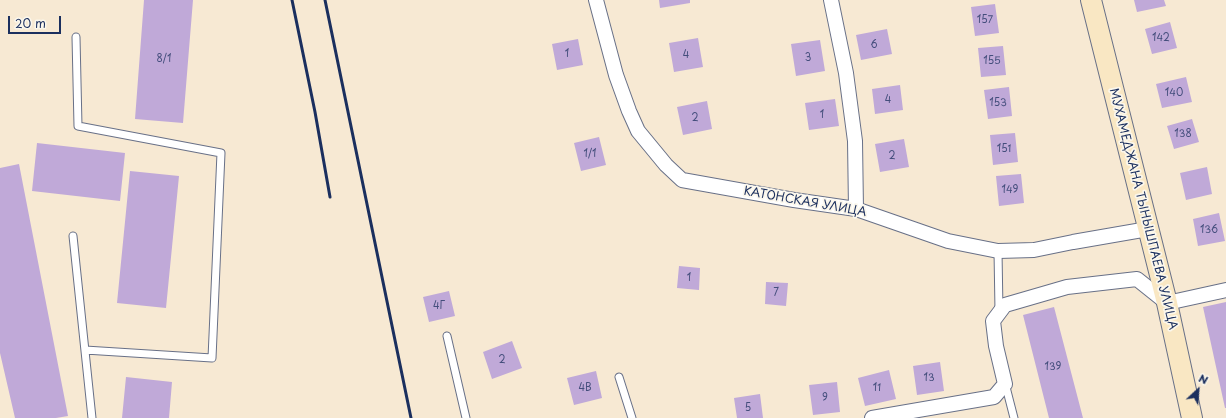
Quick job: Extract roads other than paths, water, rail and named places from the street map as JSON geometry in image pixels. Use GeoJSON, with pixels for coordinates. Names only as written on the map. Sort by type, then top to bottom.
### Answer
{"type":"FeatureCollection","features":[{"type":"Feature","properties":{"kind":"street","name":"КАТОНСКАЯ УЛИЦА"},"geometry":{"type":"LineString","coordinates":[[596,0],[616,75],[638,131],[666,165],[682,180],[794,200],[856,209],[948,241],[998,251],[1034,250],[1148,229]]}},
{"type":"Feature","properties":{"kind":"street"},"geometry":{"type":"LineString","coordinates":[[831,0],[846,73],[855,141],[856,209]]}},
{"type":"Feature","properties":{"kind":"street","name":"МУХАМЕДЖАНА ТЫНЫШПАЕВА УЛИЦА"},"geometry":{"type":"LineString","coordinates":[[1091,0],[1167,303],[1192,418]]}},
{"type":"Feature","properties":{"kind":"street"},"geometry":{"type":"LineString","coordinates":[[872,418],[994,397],[1005,384],[992,321],[1005,305],[1067,287],[1138,279],[1167,303],[1226,290]]}},
{"type":"Feature","properties":{"kind":"lane"},"geometry":{"type":"LineString","coordinates":[[76,37],[78,126],[221,152],[212,358],[85,350]]}},
{"type":"Feature","properties":{"kind":"lane"},"geometry":{"type":"LineString","coordinates":[[73,236],[92,418]]}},
{"type":"Feature","properties":{"kind":"lane"},"geometry":{"type":"LineString","coordinates":[[998,251],[999,313]]}},
{"type":"Feature","properties":{"kind":"lane"},"geometry":{"type":"LineString","coordinates":[[447,336],[466,418]]}},
{"type":"Feature","properties":{"kind":"lane"},"geometry":{"type":"LineString","coordinates":[[1002,372],[1014,418]]}},
{"type":"Feature","properties":{"kind":"lane"},"geometry":{"type":"LineString","coordinates":[[619,377],[632,418]]}},
{"type":"Feature","properties":{"kind":"railway"},"geometry":{"type":"LineString","coordinates":[[292,0],[315,112],[330,197]]}},
{"type":"Feature","properties":{"kind":"railway"},"geometry":{"type":"LineString","coordinates":[[325,0],[411,418]]}}]}
